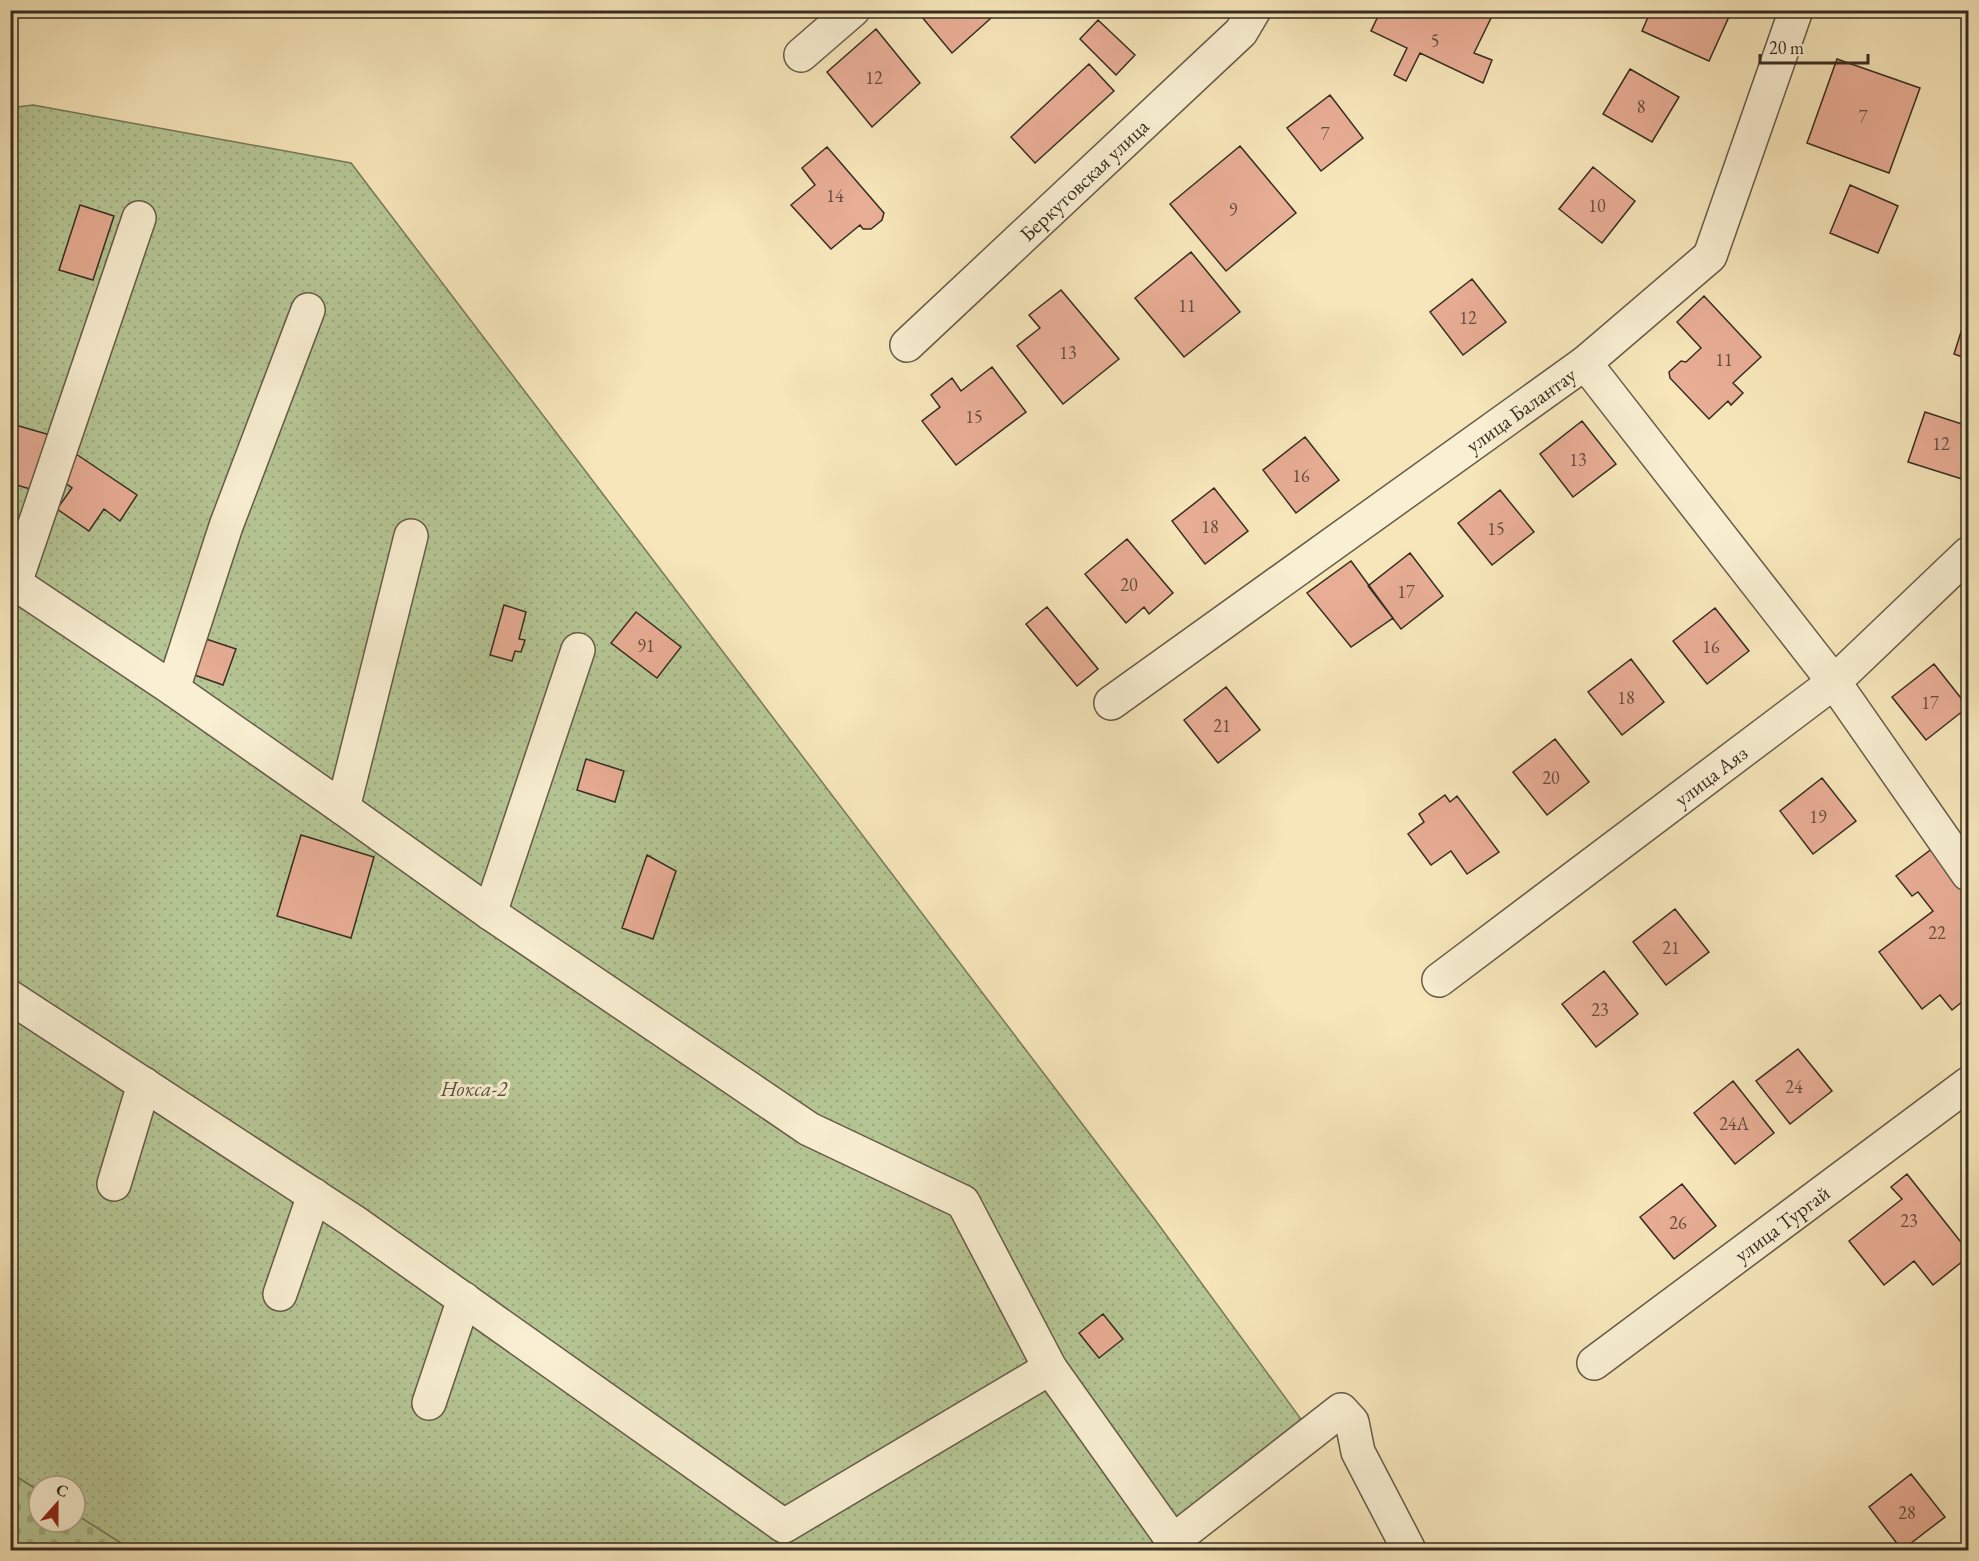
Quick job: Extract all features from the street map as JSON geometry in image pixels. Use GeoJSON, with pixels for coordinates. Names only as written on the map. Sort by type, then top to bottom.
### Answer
{"type":"FeatureCollection","features":[{"type":"Feature","properties":{"kind":"street"},"geometry":{"type":"LineString","coordinates":[[801,55],[853,10]]}},
{"type":"Feature","properties":{"kind":"street","name":"Беркутовская улица"},"geometry":{"type":"LineString","coordinates":[[907,345],[1241,32],[1254,10]]}},
{"type":"Feature","properties":{"kind":"street","name":"улица Балантау"},"geometry":{"type":"LineString","coordinates":[[1111,703],[1585,363],[1710,256],[1796,10]]}},
{"type":"Feature","properties":{"kind":"street"},"geometry":{"type":"LineString","coordinates":[[139,218],[13,581],[344,808],[490,913],[809,1129],[963,1202],[1050,1368],[1173,1541],[1341,1410],[1352,1422],[1358,1452],[1409,1551]]}},
{"type":"Feature","properties":{"kind":"street"},"geometry":{"type":"LineString","coordinates":[[173,689],[226,526],[308,310]]}},
{"type":"Feature","properties":{"kind":"street"},"geometry":{"type":"LineString","coordinates":[[1585,363],[1834,682],[1968,874]]}},
{"type":"Feature","properties":{"kind":"street"},"geometry":{"type":"LineString","coordinates":[[344,808],[411,536]]}},
{"type":"Feature","properties":{"kind":"street","name":"улица Аяз"},"geometry":{"type":"LineString","coordinates":[[1439,980],[1834,682],[1968,554]]}},
{"type":"Feature","properties":{"kind":"street"},"geometry":{"type":"LineString","coordinates":[[490,913],[578,650]]}},
{"type":"Feature","properties":{"kind":"street"},"geometry":{"type":"LineString","coordinates":[[10,997],[353,1221],[784,1526],[1050,1368]]}},
{"type":"Feature","properties":{"kind":"street"},"geometry":{"type":"LineString","coordinates":[[114,1184],[144,1084]]}},
{"type":"Feature","properties":{"kind":"street","name":"улица Тургай"},"geometry":{"type":"LineString","coordinates":[[1594,1363],[1968,1084]]}},
{"type":"Feature","properties":{"kind":"street"},"geometry":{"type":"LineString","coordinates":[[280,1294],[314,1196]]}},
{"type":"Feature","properties":{"kind":"street"},"geometry":{"type":"LineString","coordinates":[[429,1402],[464,1299]]}},
{"type":"Feature","properties":{"kind":"green space","name":"Нокса-2"},"geometry":{"type":"Polygon","coordinates":[[[33,105],[351,163],[1153,1217],[1306,1426],[1152,1550],[132,1550],[87,1522],[87,1474],[27,1474],[27,1483],[11,1473],[10,108],[33,105]]]}},
{"type":"Feature","properties":{"kind":"green space"},"geometry":{"type":"Polygon","coordinates":[[[11,1473],[27,1483],[27,1534],[87,1534],[87,1522],[132,1550],[11,1550],[11,1473]]]}},
{"type":"Feature","properties":{"kind":"building"},"geometry":{"type":"Polygon","coordinates":[[[916,10],[1000,10],[952,53],[916,10]]]}},
{"type":"Feature","properties":{"kind":"building"},"geometry":{"type":"Polygon","coordinates":[[[1381,10],[1494,12],[1474,53],[1492,60],[1483,83],[1420,53],[1406,81],[1394,75],[1407,48],[1371,31],[1381,10]]]}},
{"type":"Feature","properties":{"kind":"building"},"geometry":{"type":"Polygon","coordinates":[[[1651,10],[1657,13],[1658,10],[1732,10],[1709,61],[1642,31],[1651,10]]]}},
{"type":"Feature","properties":{"kind":"building"},"geometry":{"type":"Polygon","coordinates":[[[1098,20],[1135,55],[1116,75],[1080,39],[1098,20]]]}},
{"type":"Feature","properties":{"kind":"building"},"geometry":{"type":"Polygon","coordinates":[[[876,29],[920,83],[872,127],[827,72],[876,29]]]}},
{"type":"Feature","properties":{"kind":"building"},"geometry":{"type":"Polygon","coordinates":[[[1837,59],[1920,88],[1889,173],[1807,143],[1837,59]]]}},
{"type":"Feature","properties":{"kind":"building"},"geometry":{"type":"Polygon","coordinates":[[[1089,64],[1114,91],[1035,163],[1011,137],[1089,64]]]}},
{"type":"Feature","properties":{"kind":"building"},"geometry":{"type":"Polygon","coordinates":[[[1630,69],[1679,97],[1652,142],[1603,114],[1630,69]]]}},
{"type":"Feature","properties":{"kind":"building"},"geometry":{"type":"Polygon","coordinates":[[[1330,95],[1363,138],[1321,171],[1287,128],[1330,95]]]}},
{"type":"Feature","properties":{"kind":"building"},"geometry":{"type":"Polygon","coordinates":[[[1240,146],[1296,213],[1226,271],[1170,204],[1240,146]]]}},
{"type":"Feature","properties":{"kind":"building"},"geometry":{"type":"Polygon","coordinates":[[[827,147],[884,213],[882,220],[871,229],[863,229],[860,225],[831,249],[791,205],[815,185],[802,168],[827,147]]]}},
{"type":"Feature","properties":{"kind":"building"},"geometry":{"type":"Polygon","coordinates":[[[1593,167],[1635,201],[1602,243],[1559,209],[1593,167]]]}},
{"type":"Feature","properties":{"kind":"building"},"geometry":{"type":"Polygon","coordinates":[[[1850,185],[1898,206],[1878,253],[1830,233],[1850,185]]]}},
{"type":"Feature","properties":{"kind":"building"},"geometry":{"type":"Polygon","coordinates":[[[80,205],[114,216],[93,280],[59,270],[80,205]]]}},
{"type":"Feature","properties":{"kind":"building"},"geometry":{"type":"Polygon","coordinates":[[[1191,252],[1240,312],[1184,357],[1135,298],[1191,252]]]}},
{"type":"Feature","properties":{"kind":"building"},"geometry":{"type":"Polygon","coordinates":[[[1472,279],[1506,322],[1463,355],[1430,312],[1472,279]]]}},
{"type":"Feature","properties":{"kind":"building"},"geometry":{"type":"Polygon","coordinates":[[[1061,290],[1119,359],[1063,404],[1017,346],[1040,328],[1029,315],[1061,290]]]}},
{"type":"Feature","properties":{"kind":"building"},"geometry":{"type":"Polygon","coordinates":[[[1704,296],[1761,357],[1733,383],[1743,393],[1731,405],[1728,401],[1709,419],[1670,378],[1669,372],[1681,361],[1686,362],[1701,348],[1677,322],[1704,296]]]}},
{"type":"Feature","properties":{"kind":"building"},"geometry":{"type":"Polygon","coordinates":[[[1968,310],[1968,359],[1954,354],[1968,310]]]}},
{"type":"Feature","properties":{"kind":"building"},"geometry":{"type":"Polygon","coordinates":[[[992,367],[1026,412],[956,465],[922,421],[940,407],[931,395],[952,378],[961,391],[992,367]]]}},
{"type":"Feature","properties":{"kind":"building"},"geometry":{"type":"Polygon","coordinates":[[[1925,412],[1968,426],[1968,460],[1962,479],[1908,462],[1925,412]]]}},
{"type":"Feature","properties":{"kind":"building"},"geometry":{"type":"Polygon","coordinates":[[[1582,421],[1616,464],[1573,497],[1540,454],[1582,421]]]}},
{"type":"Feature","properties":{"kind":"building"},"geometry":{"type":"Polygon","coordinates":[[[12,424],[57,437],[40,492],[10,483],[10,429],[12,424]]]}},
{"type":"Feature","properties":{"kind":"building"},"geometry":{"type":"Polygon","coordinates":[[[1305,437],[1339,480],[1296,513],[1263,470],[1305,437]]]}},
{"type":"Feature","properties":{"kind":"building"},"geometry":{"type":"Polygon","coordinates":[[[70,450],[137,495],[120,521],[104,509],[89,531],[57,509],[72,488],[53,474],[70,450]]]}},
{"type":"Feature","properties":{"kind":"building"},"geometry":{"type":"Polygon","coordinates":[[[1214,488],[1248,531],[1205,564],[1172,521],[1214,488]]]}},
{"type":"Feature","properties":{"kind":"building"},"geometry":{"type":"Polygon","coordinates":[[[1500,490],[1534,532],[1492,565],[1458,523],[1500,490]]]}},
{"type":"Feature","properties":{"kind":"building"},"geometry":{"type":"Polygon","coordinates":[[[1127,539],[1173,593],[1149,614],[1144,607],[1126,623],[1085,574],[1127,539]]]}},
{"type":"Feature","properties":{"kind":"building"},"geometry":{"type":"Polygon","coordinates":[[[1410,553],[1443,596],[1401,629],[1368,586],[1410,553]]]}},
{"type":"Feature","properties":{"kind":"building"},"geometry":{"type":"Polygon","coordinates":[[[1351,561],[1393,618],[1351,647],[1307,593],[1351,561]]]}},
{"type":"Feature","properties":{"kind":"building"},"geometry":{"type":"Polygon","coordinates":[[[504,605],[526,612],[519,639],[525,640],[521,652],[515,651],[512,661],[490,655],[504,605]]]}},
{"type":"Feature","properties":{"kind":"building"},"geometry":{"type":"Polygon","coordinates":[[[1047,607],[1098,669],[1077,686],[1026,624],[1047,607]]]}},
{"type":"Feature","properties":{"kind":"building"},"geometry":{"type":"Polygon","coordinates":[[[1715,608],[1749,651],[1707,684],[1673,641],[1715,608]]]}},
{"type":"Feature","properties":{"kind":"building"},"geometry":{"type":"Polygon","coordinates":[[[636,612],[681,647],[657,678],[611,643],[636,612]]]}},
{"type":"Feature","properties":{"kind":"building"},"geometry":{"type":"Polygon","coordinates":[[[197,636],[236,649],[223,685],[186,672],[197,636]]]}},
{"type":"Feature","properties":{"kind":"building"},"geometry":{"type":"Polygon","coordinates":[[[1631,659],[1664,702],[1622,735],[1588,692],[1631,659]]]}},
{"type":"Feature","properties":{"kind":"building"},"geometry":{"type":"Polygon","coordinates":[[[1934,664],[1968,707],[1926,740],[1892,697],[1934,664]]]}},
{"type":"Feature","properties":{"kind":"building"},"geometry":{"type":"Polygon","coordinates":[[[1226,687],[1260,730],[1218,763],[1184,720],[1226,687]]]}},
{"type":"Feature","properties":{"kind":"building"},"geometry":{"type":"Polygon","coordinates":[[[1555,739],[1589,782],[1547,815],[1513,772],[1555,739]]]}},
{"type":"Feature","properties":{"kind":"building"},"geometry":{"type":"Polygon","coordinates":[[[586,759],[624,771],[615,802],[577,790],[586,759]]]}},
{"type":"Feature","properties":{"kind":"building"},"geometry":{"type":"Polygon","coordinates":[[[1822,778],[1856,821],[1813,854],[1780,811],[1822,778]]]}},
{"type":"Feature","properties":{"kind":"building"},"geometry":{"type":"Polygon","coordinates":[[[1445,795],[1450,802],[1457,796],[1499,852],[1467,874],[1451,851],[1431,865],[1408,834],[1424,822],[1419,814],[1445,795]]]}},
{"type":"Feature","properties":{"kind":"building"},"geometry":{"type":"Polygon","coordinates":[[[301,835],[374,857],[351,938],[277,916],[301,835]]]}},
{"type":"Feature","properties":{"kind":"building"},"geometry":{"type":"Polygon","coordinates":[[[1933,848],[1968,895],[1968,973],[1962,978],[1968,987],[1968,997],[1952,1010],[1940,995],[1922,1009],[1879,952],[1933,911],[1918,892],[1912,896],[1896,876],[1933,848]]]}},
{"type":"Feature","properties":{"kind":"building"},"geometry":{"type":"Polygon","coordinates":[[[647,855],[676,871],[653,939],[622,928],[647,855]]]}},
{"type":"Feature","properties":{"kind":"building"},"geometry":{"type":"Polygon","coordinates":[[[1675,909],[1709,952],[1666,985],[1633,942],[1675,909]]]}},
{"type":"Feature","properties":{"kind":"building"},"geometry":{"type":"Polygon","coordinates":[[[1604,971],[1638,1014],[1596,1047],[1562,1004],[1604,971]]]}},
{"type":"Feature","properties":{"kind":"building"},"geometry":{"type":"Polygon","coordinates":[[[1798,1049],[1832,1091],[1790,1124],[1756,1081],[1798,1049]]]}},
{"type":"Feature","properties":{"kind":"building"},"geometry":{"type":"Polygon","coordinates":[[[1733,1081],[1774,1133],[1735,1164],[1694,1113],[1733,1081]]]}},
{"type":"Feature","properties":{"kind":"building"},"geometry":{"type":"Polygon","coordinates":[[[1907,1174],[1968,1251],[1968,1257],[1933,1285],[1914,1261],[1884,1285],[1849,1241],[1902,1199],[1891,1187],[1907,1174]]]}},
{"type":"Feature","properties":{"kind":"building"},"geometry":{"type":"Polygon","coordinates":[[[1682,1184],[1716,1226],[1674,1259],[1640,1217],[1682,1184]]]}},
{"type":"Feature","properties":{"kind":"building"},"geometry":{"type":"Polygon","coordinates":[[[1103,1314],[1123,1339],[1099,1358],[1079,1333],[1103,1314]]]}},
{"type":"Feature","properties":{"kind":"building"},"geometry":{"type":"Polygon","coordinates":[[[1911,1474],[1945,1517],[1902,1550],[1869,1507],[1911,1474]]]}}]}
